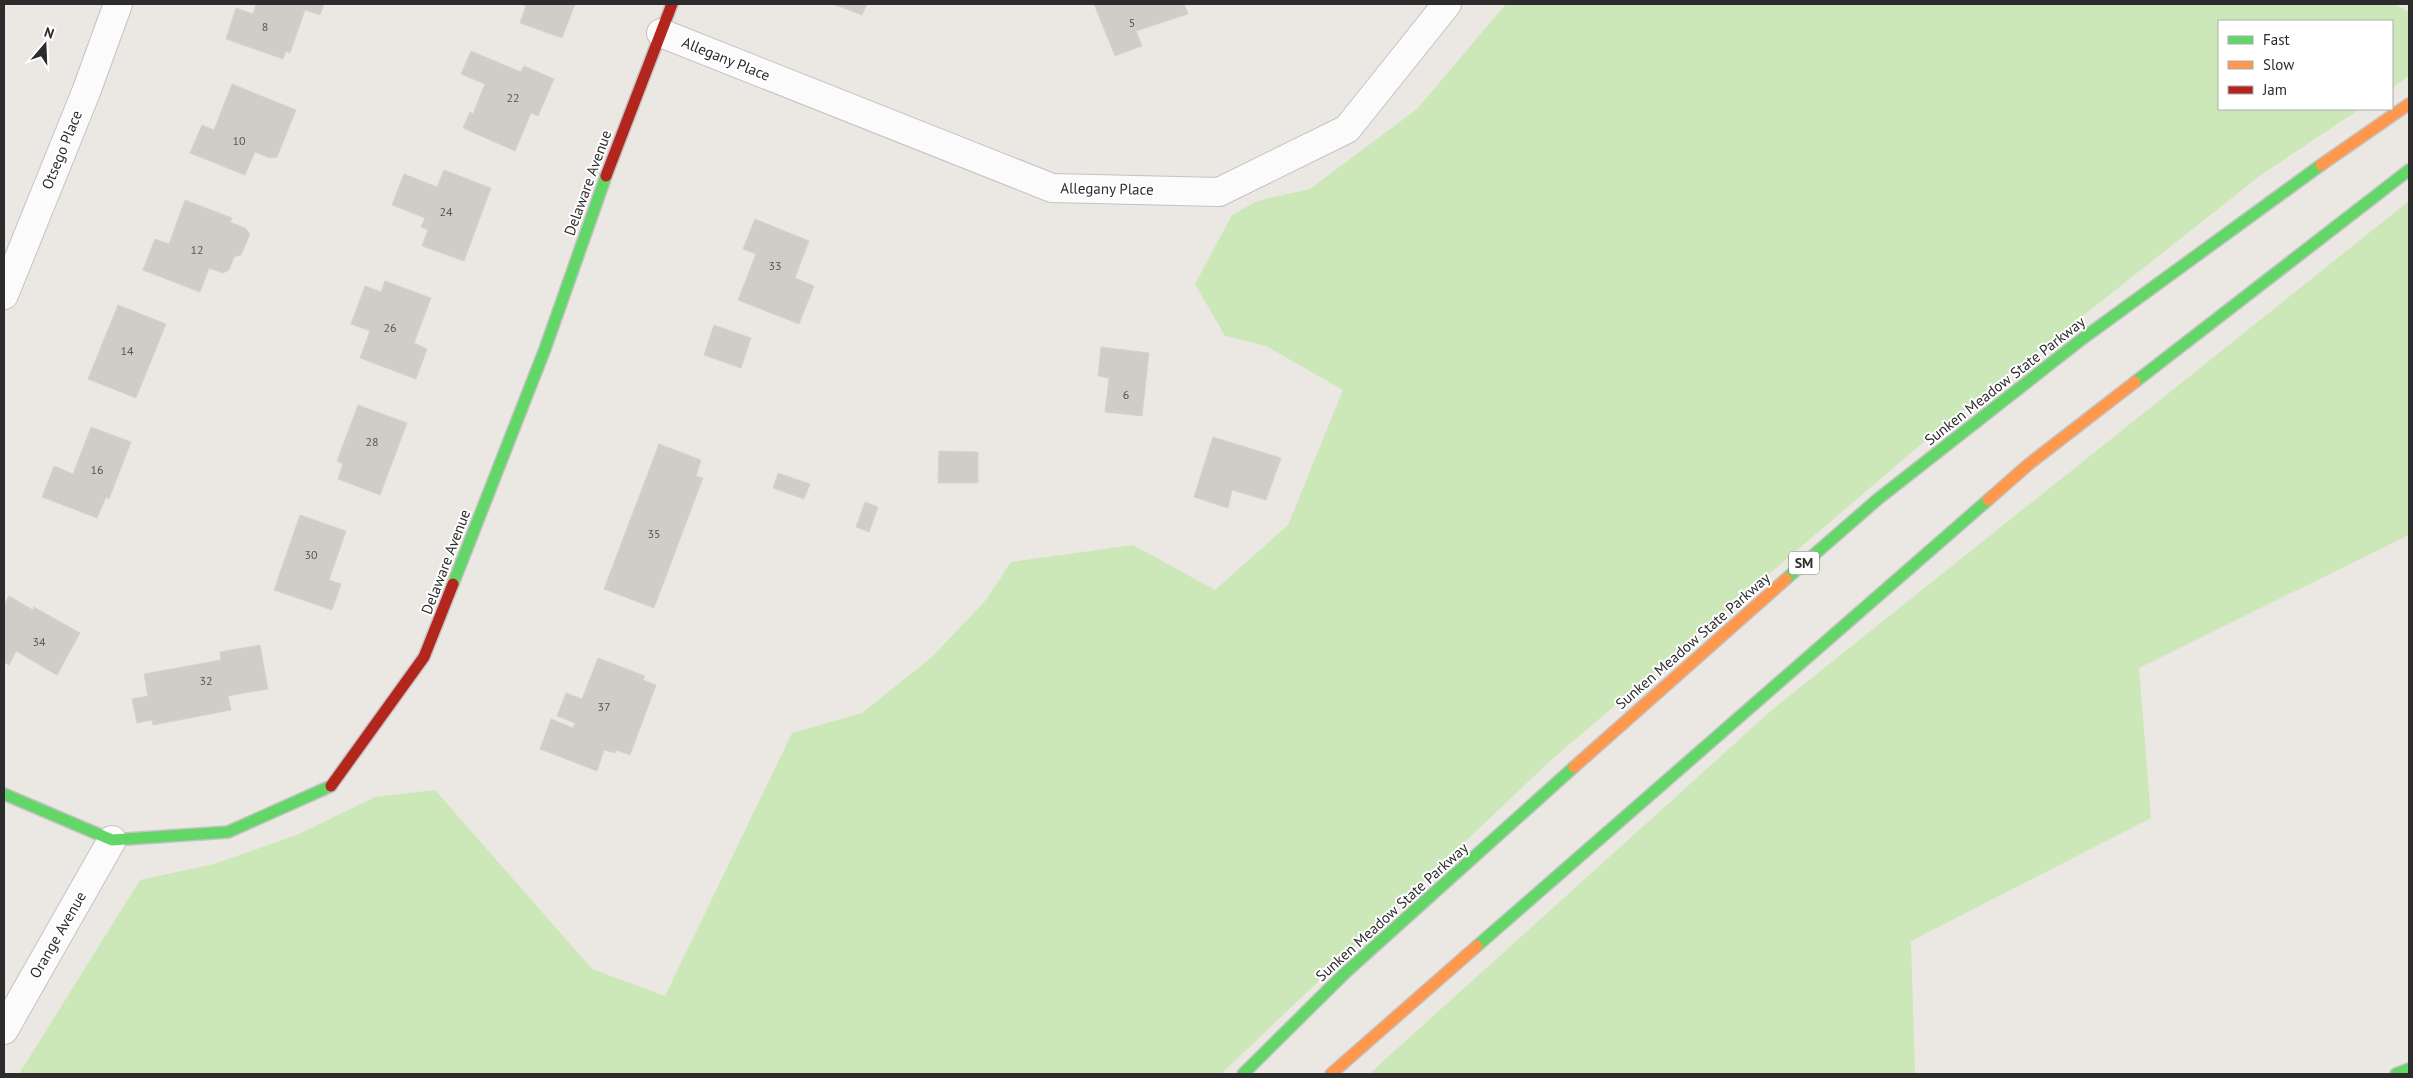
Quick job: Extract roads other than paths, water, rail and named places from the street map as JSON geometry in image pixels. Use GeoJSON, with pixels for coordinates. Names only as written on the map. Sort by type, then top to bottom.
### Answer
{"type":"FeatureCollection","features":[{"type":"Feature","properties":{"kind":"main road","name":"Delaware Avenue"},"geometry":{"type":"LineString","coordinates":[[4,794],[112,840],[228,832],[332,785],[424,657],[545,349],[594,206],[672,4]]}},
{"type":"Feature","properties":{"kind":"main road","name":"Sunken Meadow State Parkway"},"geometry":{"type":"LineString","coordinates":[[1243,1074],[1345,973],[1705,649],[1878,499],[2082,339],[2347,146],[2409,104]]}},
{"type":"Feature","properties":{"kind":"main road"},"geometry":{"type":"LineString","coordinates":[[1331,1074],[2029,464],[2409,170]]}},
{"type":"Feature","properties":{"kind":"main road"},"geometry":{"type":"LineString","coordinates":[[2396,1074],[2409,1069]]}},
{"type":"Feature","properties":{"kind":"street","name":"Otsego Place"},"geometry":{"type":"LineString","coordinates":[[4,295],[86,92],[118,4]]}},
{"type":"Feature","properties":{"kind":"street","name":"Allegany Place"},"geometry":{"type":"LineString","coordinates":[[661,33],[1052,188],[1219,192],[1347,130],[1447,4]]}},
{"type":"Feature","properties":{"kind":"street","name":"Orange Avenue"},"geometry":{"type":"LineString","coordinates":[[4,1030],[112,840]]}}]}
